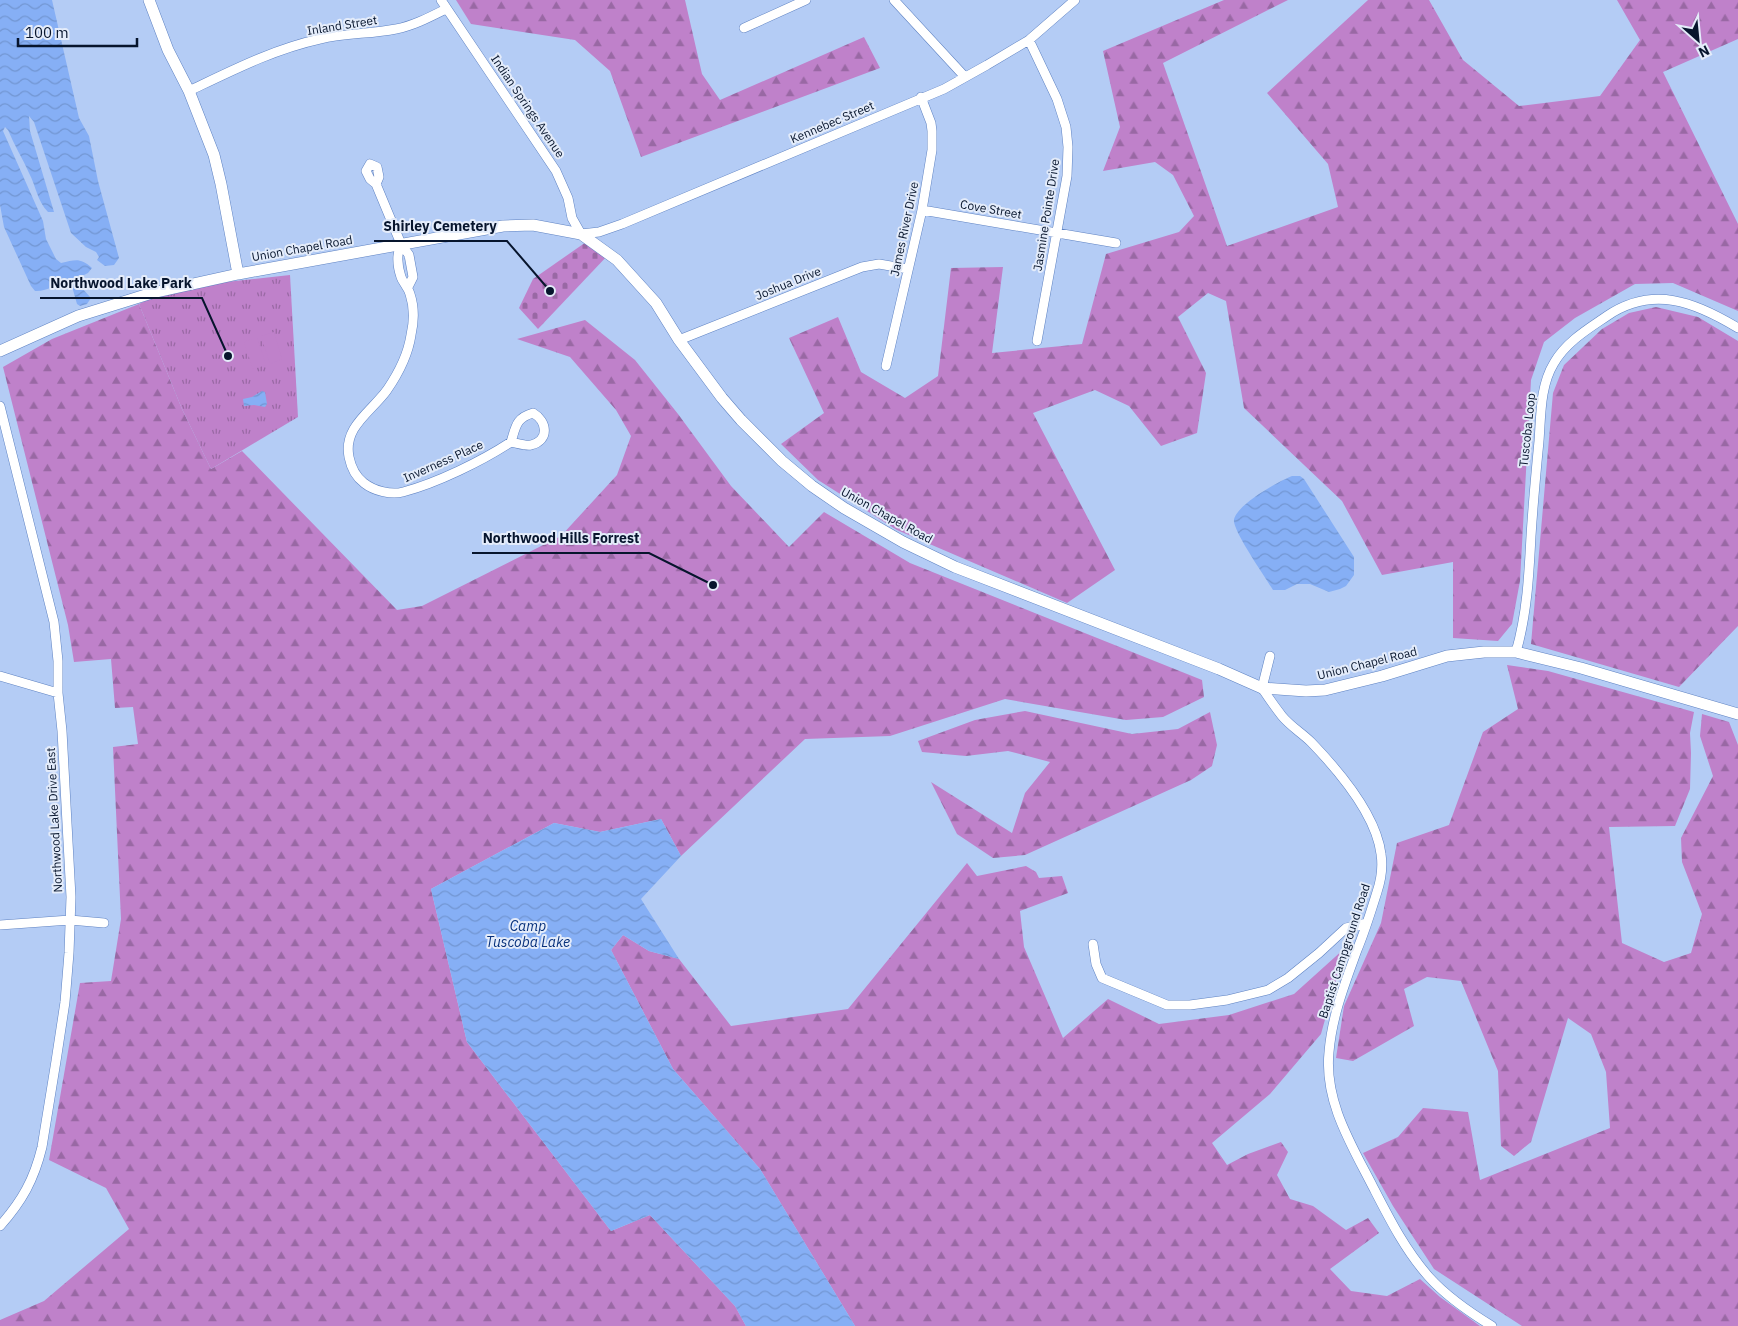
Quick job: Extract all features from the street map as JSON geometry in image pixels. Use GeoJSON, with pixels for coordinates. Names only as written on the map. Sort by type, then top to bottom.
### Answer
{"type":"FeatureCollection","features":[{"type":"Feature","properties":{"kind":"street"},"geometry":{"type":"LineString","coordinates":[[148,0],[168,50],[189,91],[214,155],[222,184],[238,274]]}},
{"type":"Feature","properties":{"kind":"street","name":"Indian Springs Avenue"},"geometry":{"type":"LineString","coordinates":[[441,0],[551,162],[568,198],[572,218],[581,234]]}},
{"type":"Feature","properties":{"kind":"street"},"geometry":{"type":"LineString","coordinates":[[744,28],[804,0]]}},
{"type":"Feature","properties":{"kind":"street"},"geometry":{"type":"LineString","coordinates":[[894,0],[965,77]]}},
{"type":"Feature","properties":{"kind":"street","name":"Kennebec Street"},"geometry":{"type":"LineString","coordinates":[[581,234],[599,232],[631,220],[944,89],[1029,40],[1075,0]]}},
{"type":"Feature","properties":{"kind":"street","name":"Inland Street"},"geometry":{"type":"LineString","coordinates":[[189,91],[248,64],[303,44],[349,34],[398,29],[446,9]]}},
{"type":"Feature","properties":{"kind":"street","name":"Jasmine Pointe Drive"},"geometry":{"type":"LineString","coordinates":[[1029,40],[1057,99],[1066,127],[1068,166],[1037,341]]}},
{"type":"Feature","properties":{"kind":"street","name":"James River Drive"},"geometry":{"type":"LineString","coordinates":[[886,366],[922,210],[932,150],[932,131],[922,97]]}},
{"type":"Feature","properties":{"kind":"street"},"geometry":{"type":"LineString","coordinates":[[376,184],[401,244]]}},
{"type":"Feature","properties":{"kind":"street","name":"Cove Street"},"geometry":{"type":"LineString","coordinates":[[922,210],[1116,243]]}},
{"type":"Feature","properties":{"kind":"street","name":"Union Chapel Road"},"geometry":{"type":"LineString","coordinates":[[0,351],[59,324],[105,307],[152,293],[238,274],[503,226],[533,225],[581,234],[617,260],[644,288],[656,303],[679,340],[722,398],[754,434],[782,461],[812,486],[868,523],[955,567],[1219,669],[1262,688],[1306,691],[1325,690],[1382,676],[1447,656],[1484,652],[1516,652],[1581,668],[1738,714]]}},
{"type":"Feature","properties":{"kind":"street","name":"Inverness Place"},"geometry":{"type":"LineString","coordinates":[[401,244],[409,255],[414,277],[408,287],[413,327],[406,355],[398,373],[387,390],[361,418],[351,434],[348,443],[350,462],[359,479],[366,485],[384,492],[397,494],[466,466],[512,442]]}},
{"type":"Feature","properties":{"kind":"street","name":"Joshua Drive"},"geometry":{"type":"LineString","coordinates":[[679,340],[862,267],[879,264],[908,268]]}},
{"type":"Feature","properties":{"kind":"street","name":"Tuscoba Loop"},"geometry":{"type":"LineString","coordinates":[[1516,652],[1527,602],[1535,482],[1544,389],[1550,371],[1559,355],[1574,340],[1614,311],[1633,302],[1652,298],[1682,301],[1718,316],[1738,328]]}},
{"type":"Feature","properties":{"kind":"street","name":"Northwood Lake Drive East"},"geometry":{"type":"LineString","coordinates":[[0,406],[54,622],[71,897],[65,1002],[42,1147],[37,1167],[25,1193],[0,1226]]}},
{"type":"Feature","properties":{"kind":"street"},"geometry":{"type":"LineString","coordinates":[[1262,688],[1270,656]]}},
{"type":"Feature","properties":{"kind":"street"},"geometry":{"type":"LineString","coordinates":[[0,676],[58,692]]}},
{"type":"Feature","properties":{"kind":"street","name":"Baptist Campground Road"},"geometry":{"type":"LineString","coordinates":[[1262,688],[1283,717],[1310,741],[1353,793],[1373,827],[1381,854],[1382,873],[1378,892],[1338,1002],[1331,1031],[1328,1051],[1328,1076],[1335,1108],[1350,1144],[1406,1247],[1430,1278],[1444,1291],[1466,1310],[1492,1326]]}},
{"type":"Feature","properties":{"kind":"street"},"geometry":{"type":"LineString","coordinates":[[0,925],[70,920],[104,923]]}},
{"type":"Feature","properties":{"kind":"street"},"geometry":{"type":"LineString","coordinates":[[1093,944],[1096,964],[1102,978],[1167,1005],[1190,1005],[1227,1000],[1268,990],[1288,978],[1319,954],[1346,928],[1367,923]]}},
{"type":"Feature","properties":{"kind":"green space"},"geometry":{"type":"Polygon","coordinates":[[[456,0],[685,0],[702,74],[720,100],[864,37],[880,68],[641,157],[610,71],[575,40],[471,24],[456,0]]]}},
{"type":"Feature","properties":{"kind":"green space"},"geometry":{"type":"Polygon","coordinates":[[[1224,0],[1288,0],[1163,63],[1227,246],[1338,207],[1328,164],[1267,93],[1368,0],[1429,0],[1463,60],[1519,106],[1600,96],[1640,40],[1617,0],[1738,0],[1738,39],[1663,72],[1738,224],[1738,311],[1673,283],[1635,284],[1575,318],[1544,342],[1531,380],[1520,581],[1512,624],[1498,641],[1453,638],[1453,562],[1382,575],[1342,501],[1244,408],[1226,301],[1208,293],[1178,317],[1206,373],[1197,433],[1161,446],[1129,406],[1095,390],[1033,413],[1115,570],[1067,603],[897,530],[818,480],[781,444],[824,413],[789,338],[838,317],[861,372],[905,398],[938,376],[951,268],[1003,267],[992,353],[1082,344],[1106,254],[1179,232],[1194,216],[1173,175],[1155,162],[1103,171],[1120,127],[1103,51],[1224,0]]]}},
{"type":"Feature","properties":{"kind":"green space"},"geometry":{"type":"Polygon","coordinates":[[[589,240],[609,254],[538,329],[519,308],[533,279],[589,240]]]}},
{"type":"Feature","properties":{"kind":"green space"},"geometry":{"type":"Polygon","coordinates":[[[290,275],[298,417],[211,469],[182,409],[139,304],[170,288],[290,275]]]}},
{"type":"Feature","properties":{"kind":"green space"},"geometry":{"type":"Polygon","coordinates":[[[139,304],[182,409],[211,469],[242,451],[397,610],[422,606],[561,536],[617,475],[631,436],[616,410],[570,357],[517,339],[585,320],[635,360],[731,486],[789,547],[824,512],[910,563],[1202,680],[1204,697],[1163,717],[1126,720],[1005,699],[890,736],[805,739],[681,856],[661,819],[600,832],[554,823],[431,889],[467,1042],[611,1231],[650,1215],[735,1306],[746,1326],[0,1326],[0,1320],[44,1301],[129,1229],[106,1188],[49,1160],[80,983],[111,981],[121,919],[113,747],[138,744],[133,707],[115,708],[111,659],[74,662],[68,625],[3,367],[52,339],[139,304]]]}},
{"type":"Feature","properties":{"kind":"green space"},"geometry":{"type":"Polygon","coordinates":[[[1656,307],[1698,317],[1738,341],[1738,626],[1679,687],[1531,644],[1553,393],[1564,365],[1602,329],[1629,313],[1656,307]]]}},
{"type":"Feature","properties":{"kind":"green space"},"geometry":{"type":"Polygon","coordinates":[[[274,332],[282,359],[270,364],[261,336],[274,332]]]}},
{"type":"Feature","properties":{"kind":"green space"},"geometry":{"type":"Polygon","coordinates":[[[257,337],[266,365],[253,369],[244,342],[257,337]]]}},
{"type":"Feature","properties":{"kind":"green space"},"geometry":{"type":"Polygon","coordinates":[[[1507,665],[1548,671],[1694,712],[1690,733],[1690,789],[1675,826],[1609,827],[1622,943],[1664,962],[1691,953],[1702,914],[1682,862],[1681,838],[1713,776],[1700,736],[1702,714],[1729,722],[1738,745],[1738,1326],[1522,1326],[1434,1269],[1393,1206],[1363,1153],[1398,1137],[1423,1108],[1468,1112],[1480,1180],[1610,1128],[1606,1072],[1591,1034],[1568,1018],[1531,1142],[1514,1156],[1501,1146],[1498,1071],[1461,981],[1427,977],[1404,989],[1414,1026],[1353,1061],[1336,1058],[1344,1006],[1381,923],[1397,843],[1449,825],[1483,732],[1518,709],[1507,665]]]}},
{"type":"Feature","properties":{"kind":"green space"},"geometry":{"type":"Polygon","coordinates":[[[1025,711],[1132,734],[1178,729],[1210,712],[1217,745],[1212,766],[1191,780],[1025,855],[993,858],[957,834],[931,782],[1012,833],[1025,793],[1050,762],[1008,751],[966,756],[922,752],[918,741],[975,720],[1025,711]]]}},
{"type":"Feature","properties":{"kind":"green space"},"geometry":{"type":"Polygon","coordinates":[[[967,863],[977,876],[1026,866],[1036,872],[1039,878],[1062,876],[1068,893],[1020,911],[1024,947],[1063,1038],[1108,999],[1159,1024],[1229,1015],[1294,994],[1345,948],[1321,1034],[1270,1094],[1212,1143],[1227,1165],[1248,1154],[1281,1142],[1288,1152],[1277,1175],[1290,1199],[1313,1206],[1346,1230],[1368,1218],[1379,1233],[1330,1269],[1351,1291],[1387,1296],[1420,1279],[1440,1297],[1480,1326],[855,1326],[760,1169],[673,1069],[611,950],[623,935],[649,951],[679,959],[731,1026],[848,1009],[967,863]]]}},
{"type":"Feature","properties":{"kind":"water"},"geometry":{"type":"Polygon","coordinates":[[[0,0],[52,0],[79,118],[89,136],[98,181],[119,258],[114,265],[105,266],[97,260],[99,257],[96,252],[86,247],[71,233],[34,122],[29,116],[30,131],[54,212],[48,212],[44,208],[8,130],[5,127],[3,131],[43,221],[46,239],[56,259],[61,263],[74,260],[81,261],[92,268],[88,273],[80,277],[81,287],[91,298],[87,304],[80,306],[77,304],[71,283],[35,291],[4,227],[0,205],[0,0]]]}},
{"type":"Feature","properties":{"kind":"water"},"geometry":{"type":"Polygon","coordinates":[[[262,391],[265,392],[267,404],[265,407],[244,406],[243,399],[252,397],[262,391]]]}},
{"type":"Feature","properties":{"kind":"water"},"geometry":{"type":"Polygon","coordinates":[[[1292,476],[1300,476],[1304,479],[1354,557],[1354,575],[1346,586],[1340,589],[1329,592],[1310,584],[1297,584],[1285,590],[1273,590],[1236,529],[1235,516],[1240,509],[1257,495],[1292,476]]]}},
{"type":"Feature","properties":{"kind":"water","name":"Camp Tuscoba Lake"},"geometry":{"type":"Polygon","coordinates":[[[661,819],[681,856],[641,899],[679,959],[649,951],[623,935],[611,950],[673,1069],[760,1169],[855,1326],[746,1326],[735,1306],[650,1215],[611,1231],[467,1042],[431,889],[554,823],[600,832],[661,819]]]}},
{"type":"Feature","properties":{"kind":"place","name":"Shirley Cemetery"},"geometry":{"type":"Point","coordinates":[550,291]}},
{"type":"Feature","properties":{"kind":"place","name":"Northwood Lake Park"},"geometry":{"type":"Point","coordinates":[228,356]}},
{"type":"Feature","properties":{"kind":"place","name":"Northwood Hills Forrest"},"geometry":{"type":"Point","coordinates":[713,585]}}]}
